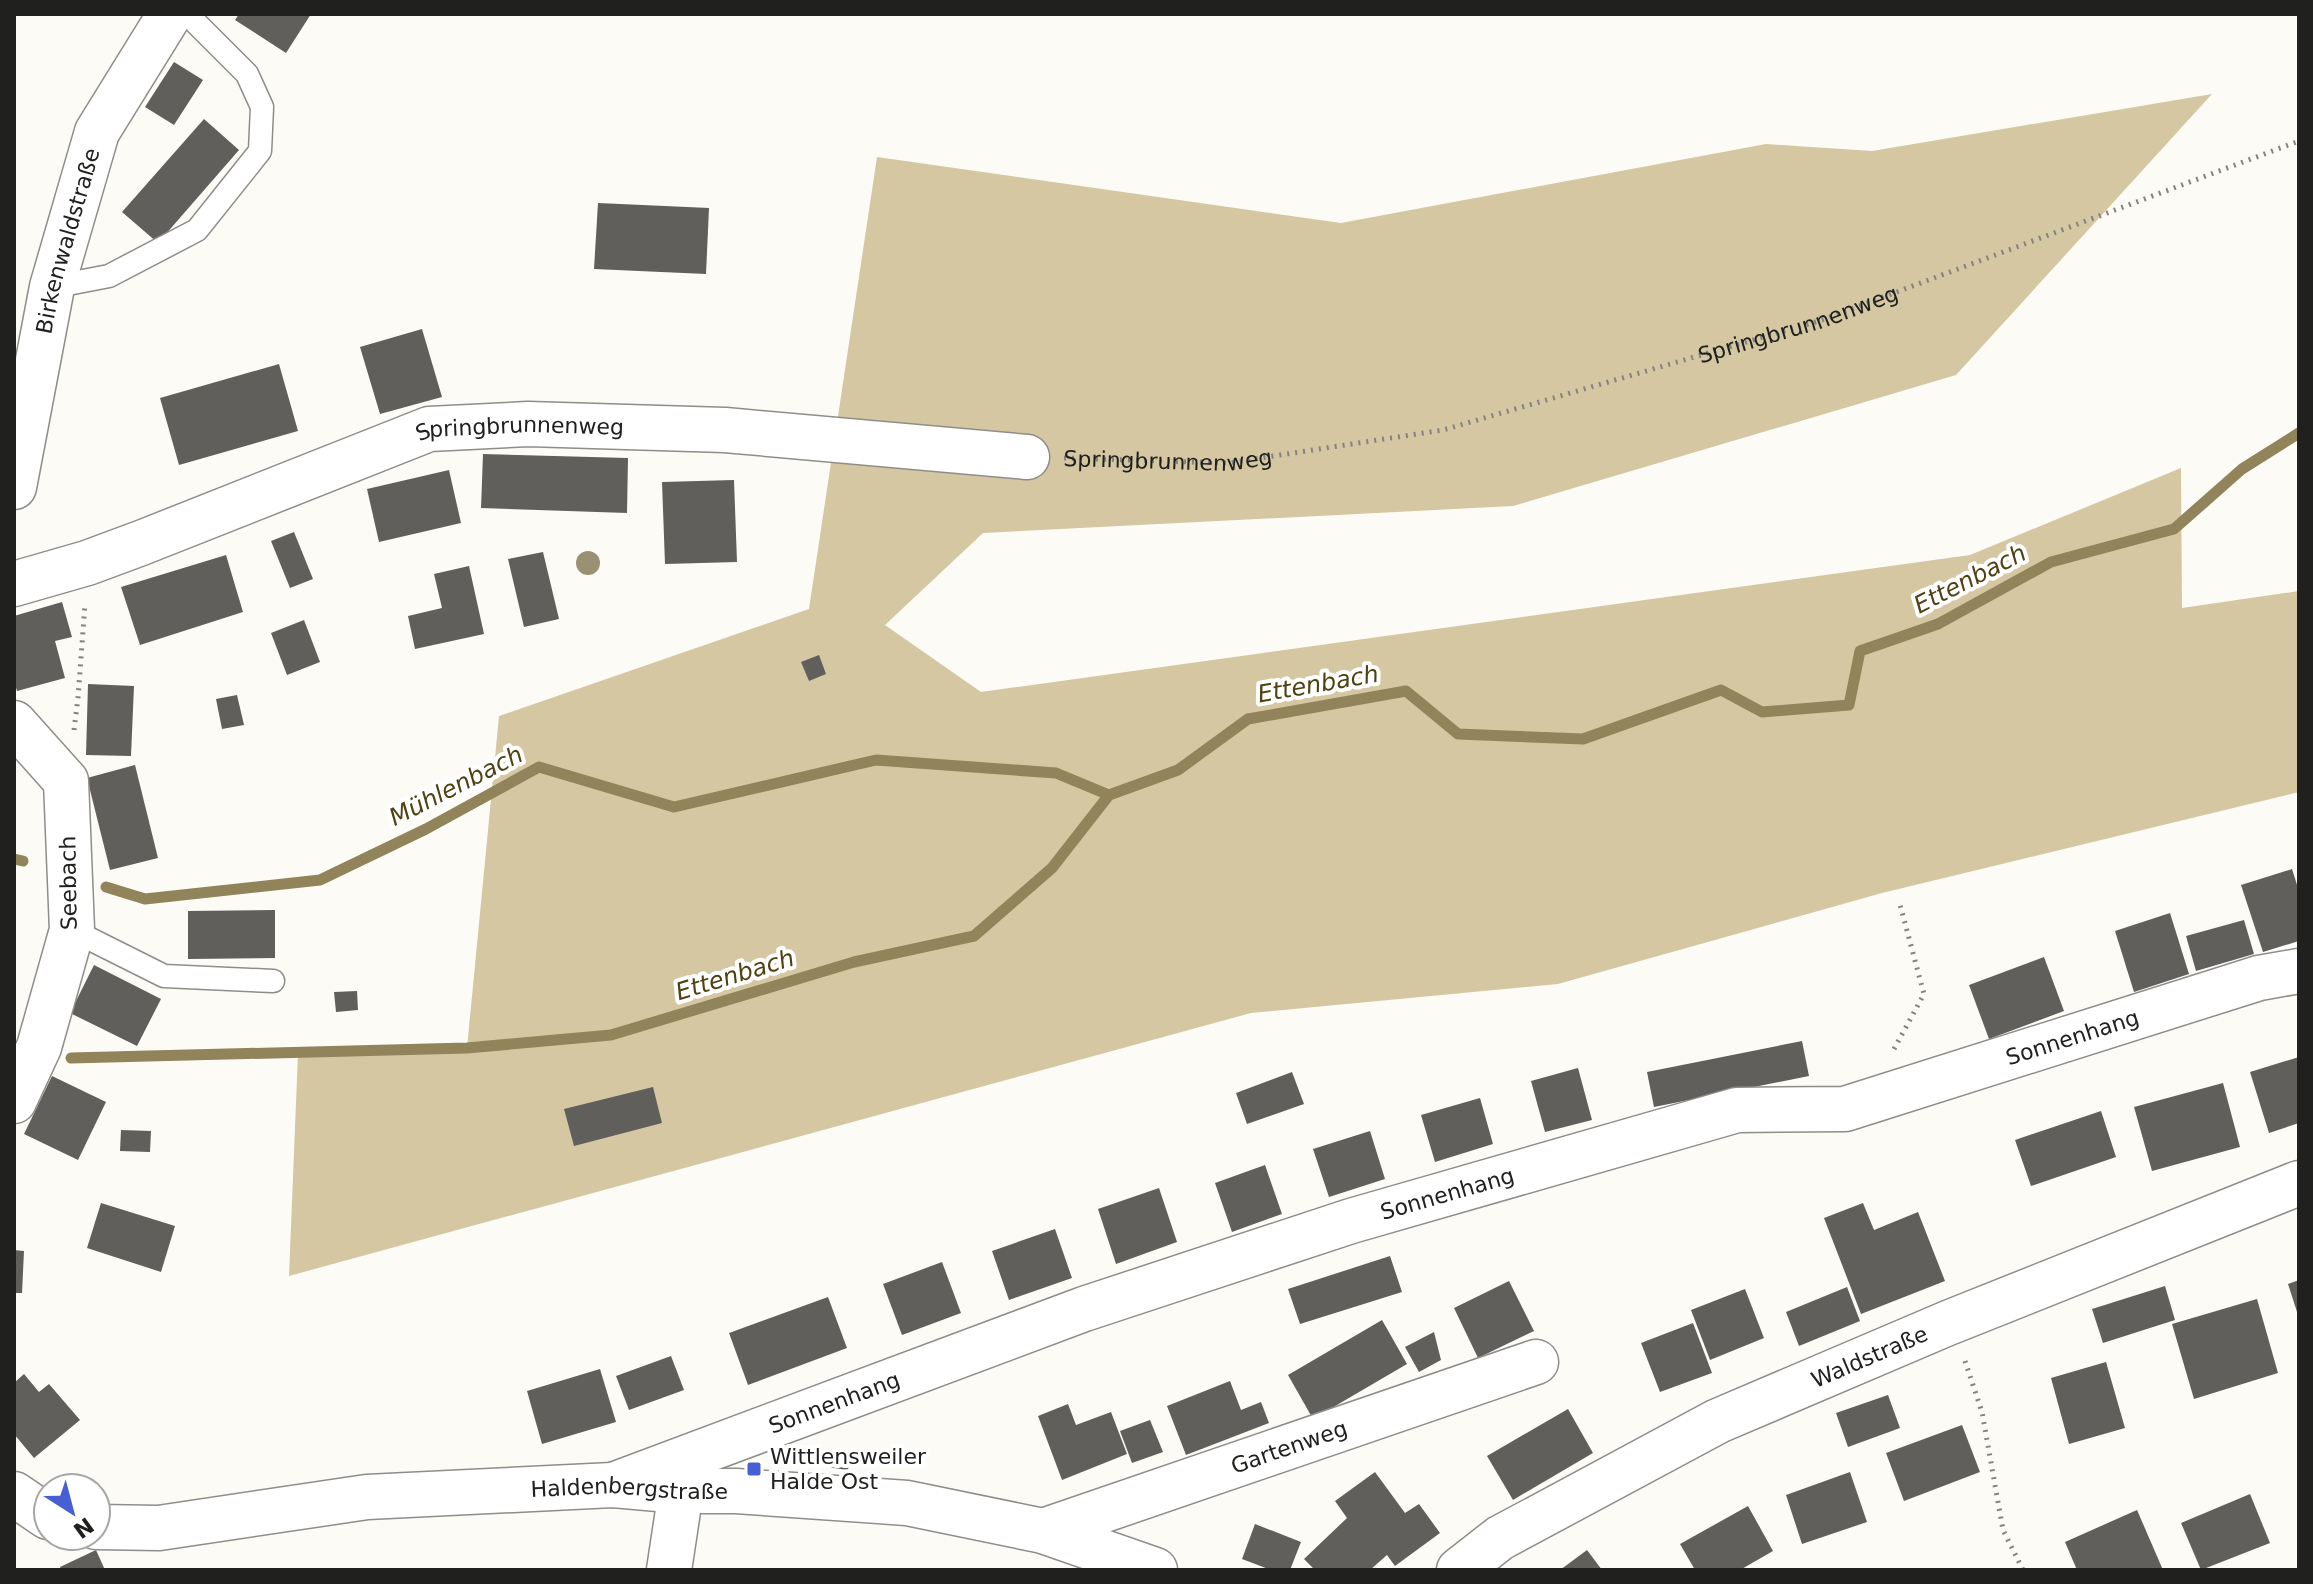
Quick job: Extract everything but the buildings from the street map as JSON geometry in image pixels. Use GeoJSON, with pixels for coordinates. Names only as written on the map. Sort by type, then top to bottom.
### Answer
{"type":"FeatureCollection","features":[{"type":"Feature","properties":{"kind":"street","name":"Birkenwaldstraße"},"geometry":{"type":"LineString","coordinates":[[14,487],[52,287],[97,132],[170,14]]}},
{"type":"Feature","properties":{"kind":"street","name":"Springbrunnenweg"},"geometry":{"type":"LineString","coordinates":[[14,584],[87,563],[429,429],[528,424],[725,430],[1027,457]]}},
{"type":"Feature","properties":{"kind":"street"},"geometry":{"type":"LineString","coordinates":[[14,723],[66,781]]}},
{"type":"Feature","properties":{"kind":"street","name":"Seebach"},"geometry":{"type":"LineString","coordinates":[[14,1101],[39,1047],[72,930],[66,781]]}},
{"type":"Feature","properties":{"kind":"street","name":"Sonnenhang"},"geometry":{"type":"LineString","coordinates":[[613,1485],[1084,1309],[1351,1221],[1737,1110],[1845,1109],[2259,978],[2299,971]]}},
{"type":"Feature","properties":{"kind":"street","name":"Waldstraße"},"geometry":{"type":"LineString","coordinates":[[1459,1570],[1500,1538],[1718,1421],[1948,1323],[2299,1183]]}},
{"type":"Feature","properties":{"kind":"street","name":"Gartenweg"},"geometry":{"type":"LineString","coordinates":[[1062,1548],[1536,1362]]}},
{"type":"Feature","properties":{"kind":"street","name":"Haldenbergstraße"},"geometry":{"type":"LineString","coordinates":[[112,1527],[159,1528],[367,1497],[613,1485],[907,1503],[1062,1548],[1155,1570]]}},
{"type":"Feature","properties":{"kind":"street"},"geometry":{"type":"LineString","coordinates":[[669,1570],[681,1491]]}},
{"type":"Feature","properties":{"kind":"street"},"geometry":{"type":"LineString","coordinates":[[14,1494],[32,1506]]}},
{"type":"Feature","properties":{"kind":"lane"},"geometry":{"type":"LineString","coordinates":[[52,287],[109,276],[197,230],[260,151],[262,107],[247,74],[187,14]]}},
{"type":"Feature","properties":{"kind":"lane"},"geometry":{"type":"LineString","coordinates":[[72,930],[164,976],[273,981]]}},
{"type":"Feature","properties":{"kind":"path","name":"Springbrunnenweg"},"geometry":{"type":"LineString","coordinates":[[1027,457],[1228,463],[1443,430],[1822,320],[2299,141]]}},
{"type":"Feature","properties":{"kind":"path"},"geometry":{"type":"LineString","coordinates":[[66,781],[78,698],[87,563]]}},
{"type":"Feature","properties":{"kind":"path"},"geometry":{"type":"LineString","coordinates":[[1889,1058],[1924,994],[1899,901]]}},
{"type":"Feature","properties":{"kind":"path"},"geometry":{"type":"LineString","coordinates":[[1948,1323],[1961,1349],[1982,1412],[2003,1530],[2023,1570]]}},
{"type":"Feature","properties":{"kind":"shaded area"},"geometry":{"type":"Polygon","coordinates":[[[2212,94],[1956,375],[1513,506],[983,533],[885,625],[981,692],[1970,555],[2181,468],[2182,608],[2299,591],[2299,792],[1882,893],[1558,984],[1251,1013],[289,1276],[298,1053],[467,1048],[499,716],[809,609],[877,157],[1341,223],[1766,144],[1872,151],[2212,94]]]}},
{"type":"Feature","properties":{"kind":"waterway","name":"Ettenbach"},"geometry":{"type":"LineString","coordinates":[[71,1058],[467,1048],[611,1035],[854,962],[974,936],[1052,868],[1109,795],[1178,770],[1248,719],[1406,691],[1458,734],[1583,739],[1721,690],[1762,712],[1849,705],[1860,651],[1938,624],[2051,562],[2174,529],[2242,469],[2299,433]]}},
{"type":"Feature","properties":{"kind":"waterway","name":"Mühlenbach"},"geometry":{"type":"LineString","coordinates":[[106,887],[145,899],[320,880],[426,829],[539,767],[674,807],[876,760],[1056,773],[1109,795]]}},
{"type":"Feature","properties":{"kind":"waterway","name":"Mühlenbach"},"geometry":{"type":"LineString","coordinates":[[14,859],[23,861]]}},
{"type":"Feature","properties":{"kind":"place","name":"Wittlensweiler Halde Ost"},"geometry":{"type":"Point","coordinates":[754,1469]}}]}
